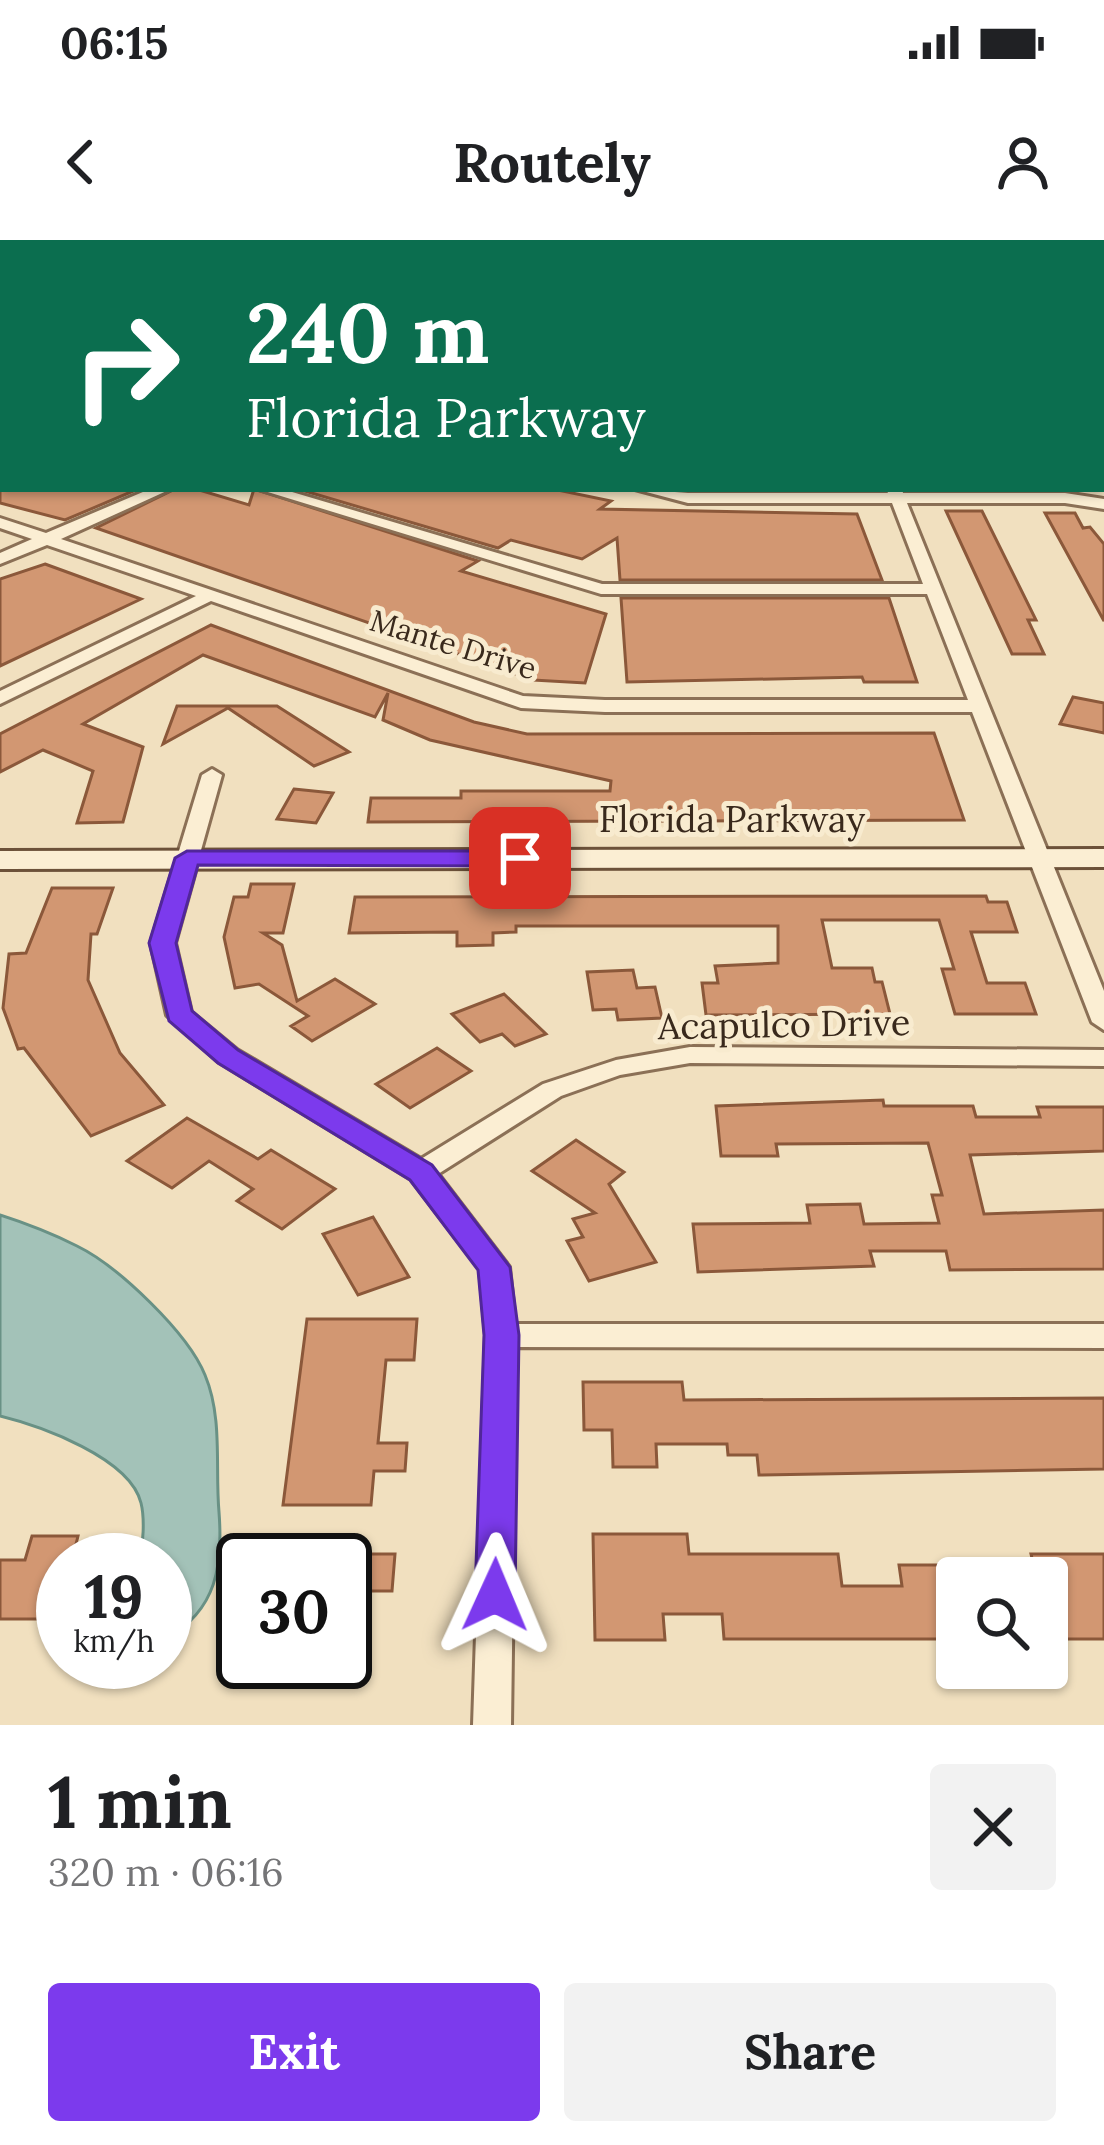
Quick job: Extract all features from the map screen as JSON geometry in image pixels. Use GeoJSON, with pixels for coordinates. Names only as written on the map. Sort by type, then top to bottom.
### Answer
{"type":"FeatureCollection","features":[{"type":"Feature","properties":{"kind":"street"},"geometry":{"type":"LineString","coordinates":[[0,559],[156,492]]}},
{"type":"Feature","properties":{"kind":"street"},"geometry":{"type":"LineString","coordinates":[[276,492],[601,589],[937,589]]}},
{"type":"Feature","properties":{"kind":"street"},"geometry":{"type":"LineString","coordinates":[[658,492],[688,498],[896,493],[1065,498],[1104,504]]}},
{"type":"Feature","properties":{"kind":"street"},"geometry":{"type":"LineString","coordinates":[[896,493],[1104,1022]]}},
{"type":"Feature","properties":{"kind":"street","name":"Mante Drive"},"geometry":{"type":"LineString","coordinates":[[0,523],[521,702],[981,706]]}},
{"type":"Feature","properties":{"kind":"street"},"geometry":{"type":"LineString","coordinates":[[0,698],[209,596]]}},
{"type":"Feature","properties":{"kind":"street"},"geometry":{"type":"LineString","coordinates":[[212,775],[163,943],[179,1015],[228,1056],[421,1172],[494,1267],[501,1335],[492,1725]]}},
{"type":"Feature","properties":{"kind":"street","name":"Florida Parkway"},"geometry":{"type":"LineString","coordinates":[[0,860],[1104,858]]}},
{"type":"Feature","properties":{"kind":"street","name":"Acapulco Drive"},"geometry":{"type":"LineString","coordinates":[[421,1172],[552,1090],[616,1068],[690,1055],[1104,1058]]}},
{"type":"Feature","properties":{"kind":"street"},"geometry":{"type":"LineString","coordinates":[[501,1335],[1104,1336]]}},
{"type":"Feature","properties":{"kind":"water"},"geometry":{"type":"Polygon","coordinates":[[[0,1215],[68,1242],[112,1269],[168,1321],[205,1375],[216,1425],[220,1531],[216,1533],[213,1584],[192,1619],[192,1533],[143,1533],[141,1503],[120,1472],[82,1446],[0,1416],[0,1215]]]}},
{"type":"Feature","properties":{"kind":"building"},"geometry":{"type":"Polygon","coordinates":[[[0,492],[131,492],[65,520],[0,503],[0,492]]]}},
{"type":"Feature","properties":{"kind":"building"},"geometry":{"type":"Polygon","coordinates":[[[169,492],[206,492],[249,505],[253,492],[263,492],[478,561],[461,571],[606,614],[585,683],[533,680],[96,528],[169,492]]]}},
{"type":"Feature","properties":{"kind":"building"},"geometry":{"type":"Polygon","coordinates":[[[308,492],[568,492],[611,501],[600,509],[857,514],[882,580],[620,580],[617,538],[582,559],[511,540],[498,548],[308,492]]]}},
{"type":"Feature","properties":{"kind":"building"},"geometry":{"type":"Polygon","coordinates":[[[946,511],[982,511],[1036,620],[1028,620],[1044,654],[1012,654],[946,511]]]}},
{"type":"Feature","properties":{"kind":"building"},"geometry":{"type":"Polygon","coordinates":[[[1045,513],[1075,513],[1083,528],[1090,527],[1104,544],[1104,621],[1045,513]]]}},
{"type":"Feature","properties":{"kind":"building"},"geometry":{"type":"Polygon","coordinates":[[[45,564],[141,599],[0,666],[0,579],[45,564]]]}},
{"type":"Feature","properties":{"kind":"building"},"geometry":{"type":"Polygon","coordinates":[[[621,598],[889,598],[917,682],[864,682],[862,677],[627,682],[621,598]]]}},
{"type":"Feature","properties":{"kind":"building"},"geometry":{"type":"Polygon","coordinates":[[[211,625],[474,722],[527,734],[934,733],[964,820],[368,822],[371,798],[461,798],[461,791],[610,791],[611,781],[430,740],[383,720],[388,693],[375,717],[203,655],[83,724],[143,747],[123,822],[77,823],[93,771],[43,750],[0,772],[0,734],[211,625]]]}},
{"type":"Feature","properties":{"kind":"building"},"geometry":{"type":"Polygon","coordinates":[[[1073,697],[1104,703],[1104,733],[1060,724],[1073,697]]]}},
{"type":"Feature","properties":{"kind":"building"},"geometry":{"type":"Polygon","coordinates":[[[177,706],[277,706],[349,752],[314,766],[228,708],[163,744],[177,706]]]}},
{"type":"Feature","properties":{"kind":"building"},"geometry":{"type":"Polygon","coordinates":[[[294,789],[333,793],[316,823],[277,819],[294,789]]]}},
{"type":"Feature","properties":{"kind":"building"},"geometry":{"type":"Polygon","coordinates":[[[251,884],[294,884],[283,933],[263,933],[282,945],[297,1001],[335,979],[375,1004],[312,1041],[291,1026],[308,1016],[259,984],[235,988],[224,937],[234,897],[248,897],[251,884]]]}},
{"type":"Feature","properties":{"kind":"building"},"geometry":{"type":"Polygon","coordinates":[[[52,888],[113,888],[97,934],[91,934],[88,980],[120,1053],[164,1105],[91,1136],[24,1048],[18,1049],[3,1008],[9,954],[26,953],[52,888]]]}},
{"type":"Feature","properties":{"kind":"building"},"geometry":{"type":"Polygon","coordinates":[[[986,896],[988,902],[1007,902],[1017,932],[971,932],[987,983],[1025,983],[1036,1014],[955,1014],[942,969],[954,969],[939,920],[822,920],[832,968],[872,968],[875,982],[882,982],[890,1014],[706,1015],[702,983],[718,983],[715,966],[778,963],[778,926],[516,926],[516,932],[493,933],[493,945],[457,946],[457,932],[349,933],[355,897],[986,896]]]}},
{"type":"Feature","properties":{"kind":"building"},"geometry":{"type":"Polygon","coordinates":[[[633,970],[637,988],[655,987],[662,1018],[618,1020],[616,1009],[593,1010],[587,972],[633,970]]]}},
{"type":"Feature","properties":{"kind":"building"},"geometry":{"type":"Polygon","coordinates":[[[504,994],[546,1034],[515,1046],[502,1034],[480,1042],[452,1014],[504,994]]]}},
{"type":"Feature","properties":{"kind":"building"},"geometry":{"type":"Polygon","coordinates":[[[437,1048],[471,1071],[410,1108],[376,1084],[437,1048]]]}},
{"type":"Feature","properties":{"kind":"building"},"geometry":{"type":"Polygon","coordinates":[[[883,1100],[884,1106],[973,1106],[976,1117],[1040,1117],[1037,1107],[1104,1107],[1104,1151],[970,1155],[984,1214],[1104,1210],[1104,1269],[950,1270],[946,1251],[870,1251],[874,1266],[698,1272],[693,1224],[810,1223],[807,1205],[860,1204],[864,1224],[939,1223],[932,1195],[942,1195],[928,1143],[776,1144],[778,1156],[721,1156],[716,1106],[883,1100]]]}},
{"type":"Feature","properties":{"kind":"building"},"geometry":{"type":"Polygon","coordinates":[[[187,1118],[258,1159],[271,1150],[335,1189],[282,1229],[237,1201],[253,1189],[209,1161],[172,1188],[127,1161],[187,1118]]]}},
{"type":"Feature","properties":{"kind":"building"},"geometry":{"type":"Polygon","coordinates":[[[576,1140],[624,1172],[609,1184],[656,1262],[589,1281],[567,1241],[583,1237],[573,1219],[595,1213],[532,1171],[576,1140]]]}},
{"type":"Feature","properties":{"kind":"building"},"geometry":{"type":"Polygon","coordinates":[[[373,1217],[409,1277],[358,1295],[323,1234],[373,1217]]]}},
{"type":"Feature","properties":{"kind":"building"},"geometry":{"type":"Polygon","coordinates":[[[307,1319],[417,1319],[414,1360],[386,1360],[378,1443],[407,1443],[405,1471],[374,1471],[371,1505],[283,1505],[307,1319]]]}},
{"type":"Feature","properties":{"kind":"building"},"geometry":{"type":"Polygon","coordinates":[[[583,1382],[682,1382],[684,1400],[1104,1398],[1104,1469],[759,1475],[757,1455],[728,1455],[727,1444],[656,1444],[657,1467],[613,1467],[612,1430],[584,1430],[583,1382]]]}},
{"type":"Feature","properties":{"kind":"building"},"geometry":{"type":"Polygon","coordinates":[[[593,1534],[687,1534],[689,1554],[838,1554],[842,1586],[902,1586],[899,1565],[936,1565],[936,1639],[724,1639],[722,1614],[663,1614],[665,1640],[595,1640],[593,1534]]]}},
{"type":"Feature","properties":{"kind":"building"},"geometry":{"type":"Polygon","coordinates":[[[32,1536],[36,1536],[36,1619],[0,1619],[0,1560],[25,1560],[32,1536]]]}},
{"type":"Feature","properties":{"kind":"building"},"geometry":{"type":"Polygon","coordinates":[[[372,1554],[395,1554],[392,1591],[372,1591],[372,1554]]]}},
{"type":"Feature","properties":{"kind":"building"},"geometry":{"type":"Polygon","coordinates":[[[1104,1554],[1104,1639],[1068,1639],[1068,1557],[1032,1557],[1104,1554]]]}},
{"type":"Feature","properties":{"kind":"route"},"geometry":{"type":"LineString","coordinates":[[495,1595],[501,1335],[494,1267],[421,1172],[228,1056],[179,1015],[163,943],[187,858],[520,858]]}}]}
